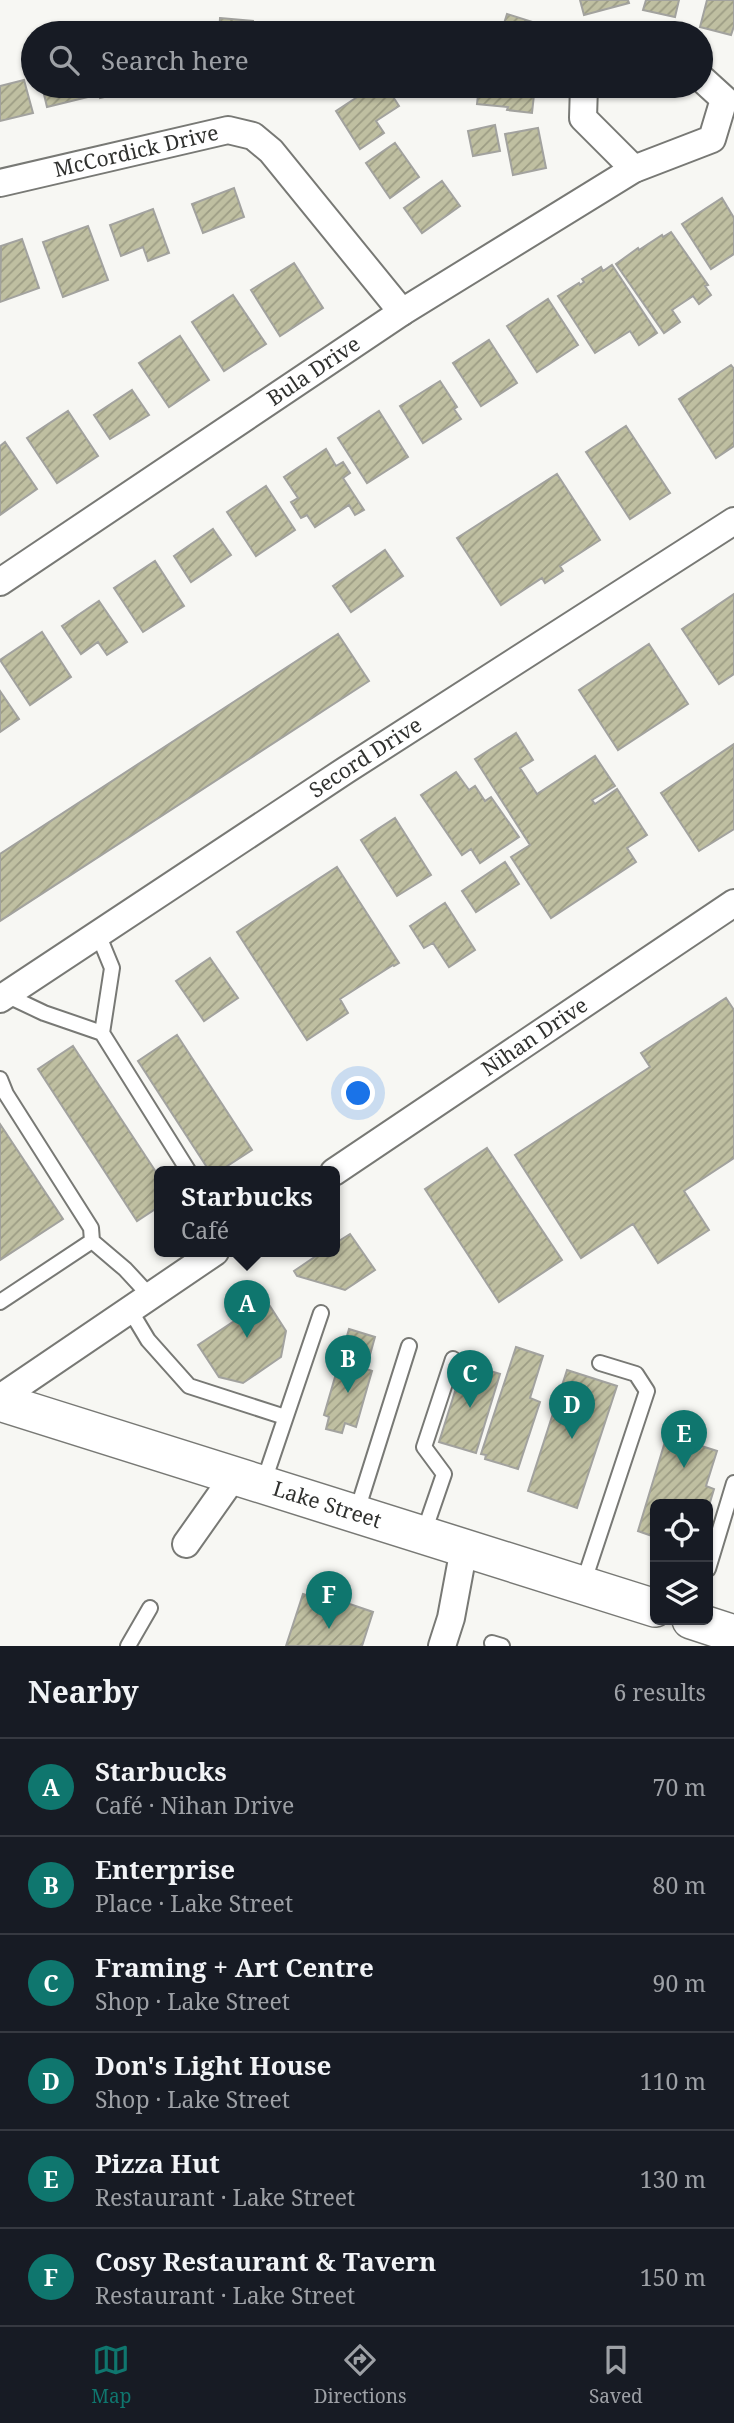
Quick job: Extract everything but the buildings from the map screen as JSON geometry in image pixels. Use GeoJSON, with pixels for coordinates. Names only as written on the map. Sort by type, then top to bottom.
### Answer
{"type":"FeatureCollection","features":[{"type":"Feature","properties":{"kind":"main road","name":"Lake Street"},"geometry":{"type":"LineString","coordinates":[[0,1400],[650,1606]]}},
{"type":"Feature","properties":{"kind":"main road"},"geometry":{"type":"LineString","coordinates":[[706,1625],[734,1634]]}},
{"type":"Feature","properties":{"kind":"street","name":"Bula Drive"},"geometry":{"type":"LineString","coordinates":[[0,582],[402,312],[634,169],[712,139],[724,99],[713,89]]}},
{"type":"Feature","properties":{"kind":"street"},"geometry":{"type":"LineString","coordinates":[[584,98],[583,118],[634,169]]}},
{"type":"Feature","properties":{"kind":"street","name":"McCordick Drive"},"geometry":{"type":"LineString","coordinates":[[0,183],[228,130],[253,136],[271,150],[402,312]]}},
{"type":"Feature","properties":{"kind":"street","name":"Secord Drive"},"geometry":{"type":"LineString","coordinates":[[3,997],[346,770],[734,521]]}},
{"type":"Feature","properties":{"kind":"street","name":"Nihan Drive"},"geometry":{"type":"LineString","coordinates":[[340,1168],[734,903]]}},
{"type":"Feature","properties":{"kind":"street"},"geometry":{"type":"LineString","coordinates":[[0,1400],[208,1257]]}},
{"type":"Feature","properties":{"kind":"street"},"geometry":{"type":"LineString","coordinates":[[186,1544],[249,1480]]}},
{"type":"Feature","properties":{"kind":"street"},"geometry":{"type":"LineString","coordinates":[[442,1646],[452,1618],[464,1548]]}},
{"type":"Feature","properties":{"kind":"lane"},"geometry":{"type":"LineString","coordinates":[[98,934],[112,968],[102,1033]]}},
{"type":"Feature","properties":{"kind":"lane"},"geometry":{"type":"LineString","coordinates":[[3,997],[102,1033],[185,1166]]}},
{"type":"Feature","properties":{"kind":"lane"},"geometry":{"type":"LineString","coordinates":[[0,1079],[6,1094],[91,1228],[92,1241],[125,1269],[140,1303],[148,1340],[189,1386],[285,1417]]}},
{"type":"Feature","properties":{"kind":"lane"},"geometry":{"type":"LineString","coordinates":[[0,1302],[92,1241]]}},
{"type":"Feature","properties":{"kind":"lane"},"geometry":{"type":"LineString","coordinates":[[249,1480],[285,1417],[321,1313]]}},
{"type":"Feature","properties":{"kind":"lane"},"geometry":{"type":"LineString","coordinates":[[356,1514],[409,1346]]}},
{"type":"Feature","properties":{"kind":"lane"},"geometry":{"type":"LineString","coordinates":[[422,1535],[444,1474],[424,1447],[453,1359]]}},
{"type":"Feature","properties":{"kind":"lane"},"geometry":{"type":"LineString","coordinates":[[583,1586],[647,1391],[636,1374],[600,1363]]}},
{"type":"Feature","properties":{"kind":"lane"},"geometry":{"type":"LineString","coordinates":[[710,1562],[734,1483]]}},
{"type":"Feature","properties":{"kind":"lane"},"geometry":{"type":"LineString","coordinates":[[128,1646],[150,1608]]}},
{"type":"Feature","properties":{"kind":"place","name":"Starbucks"},"geometry":{"type":"Point","coordinates":[247,1338]}},
{"type":"Feature","properties":{"kind":"place","name":"Enterprise"},"geometry":{"type":"Point","coordinates":[348,1393]}},
{"type":"Feature","properties":{"kind":"place","name":"Framing + Art Centre"},"geometry":{"type":"Point","coordinates":[470,1408]}},
{"type":"Feature","properties":{"kind":"place","name":"Don's Light House"},"geometry":{"type":"Point","coordinates":[572,1439]}},
{"type":"Feature","properties":{"kind":"place","name":"Pizza Hut"},"geometry":{"type":"Point","coordinates":[684,1468]}},
{"type":"Feature","properties":{"kind":"place","name":"Cosy Restaurant & Tavern"},"geometry":{"type":"Point","coordinates":[329,1629]}}]}
